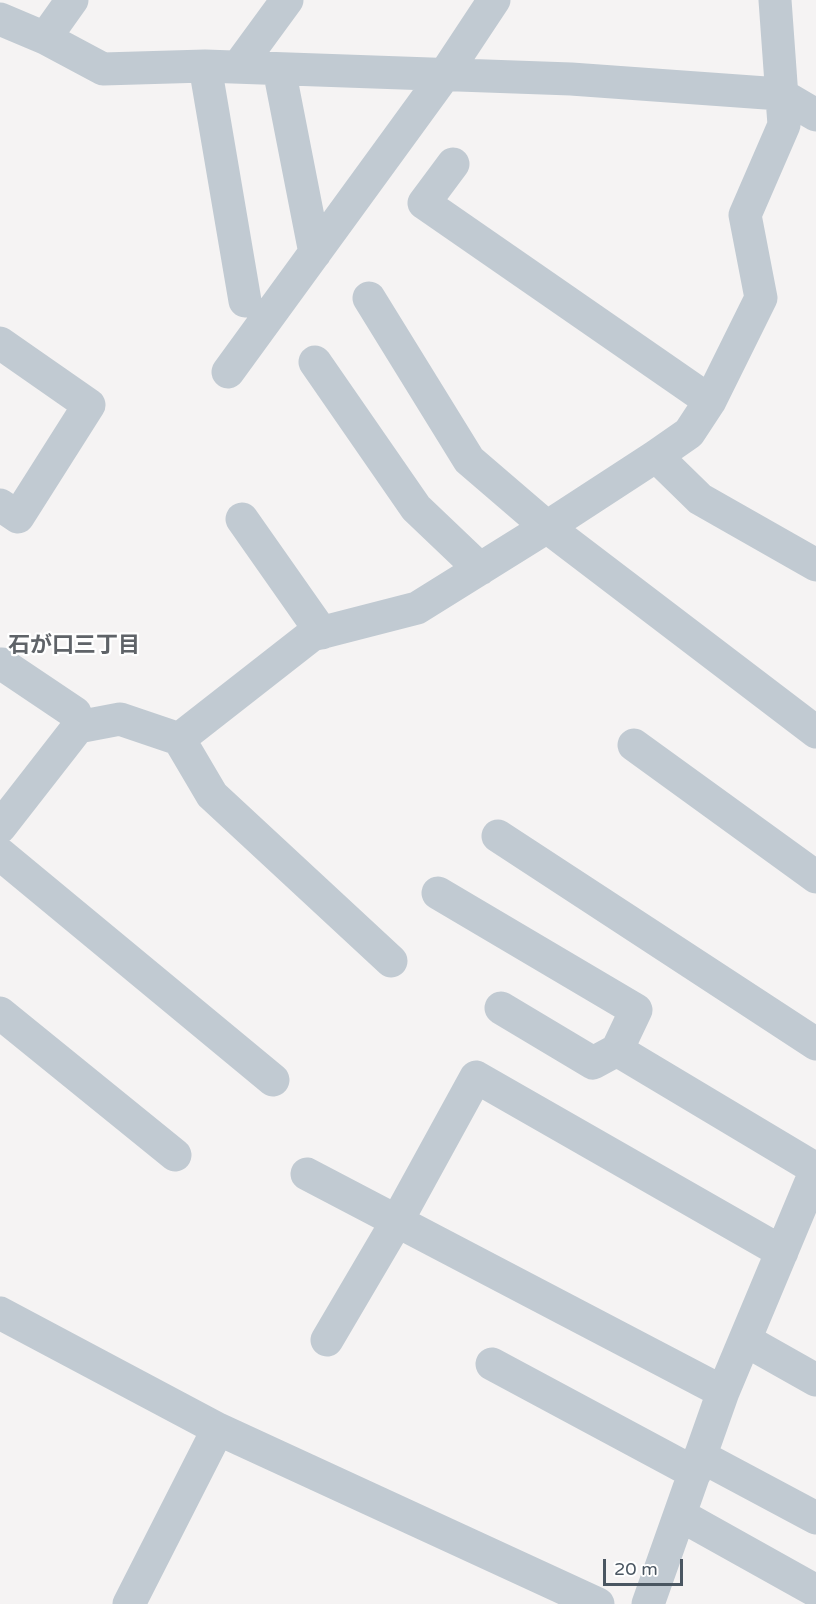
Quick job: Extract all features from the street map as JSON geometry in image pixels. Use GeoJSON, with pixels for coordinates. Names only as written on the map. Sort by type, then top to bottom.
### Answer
{"type":"FeatureCollection","features":[{"type":"Feature","properties":{"kind":"street"},"geometry":{"type":"LineString","coordinates":[[45,38],[72,0]]}},
{"type":"Feature","properties":{"kind":"street"},"geometry":{"type":"LineString","coordinates":[[238,67],[287,0]]}},
{"type":"Feature","properties":{"kind":"street"},"geometry":{"type":"LineString","coordinates":[[228,372],[445,74],[494,0]]}},
{"type":"Feature","properties":{"kind":"street"},"geometry":{"type":"LineString","coordinates":[[179,740],[312,635],[417,608],[547,527],[690,433],[710,401],[761,298],[745,215],[784,125],[775,0]]}},
{"type":"Feature","properties":{"kind":"street"},"geometry":{"type":"LineString","coordinates":[[0,19],[45,38],[103,69],[205,66],[571,79],[780,94],[816,115]]}},
{"type":"Feature","properties":{"kind":"street"},"geometry":{"type":"LineString","coordinates":[[205,66],[245,301]]}},
{"type":"Feature","properties":{"kind":"street"},"geometry":{"type":"LineString","coordinates":[[279,69],[315,253]]}},
{"type":"Feature","properties":{"kind":"street"},"geometry":{"type":"LineString","coordinates":[[453,164],[424,203],[710,401]]}},
{"type":"Feature","properties":{"kind":"street"},"geometry":{"type":"LineString","coordinates":[[369,298],[469,460],[547,527],[816,732]]}},
{"type":"Feature","properties":{"kind":"street"},"geometry":{"type":"LineString","coordinates":[[0,343],[90,405],[18,517],[0,505]]}},
{"type":"Feature","properties":{"kind":"street"},"geometry":{"type":"LineString","coordinates":[[315,362],[416,508],[480,569]]}},
{"type":"Feature","properties":{"kind":"street"},"geometry":{"type":"LineString","coordinates":[[656,456],[700,499],[816,565]]}},
{"type":"Feature","properties":{"kind":"street"},"geometry":{"type":"LineString","coordinates":[[241,520],[322,633]]}},
{"type":"Feature","properties":{"kind":"street"},"geometry":{"type":"LineString","coordinates":[[2,664],[75,713],[78,727]]}},
{"type":"Feature","properties":{"kind":"street"},"geometry":{"type":"LineString","coordinates":[[0,827],[78,727],[120,719],[179,740],[212,795],[391,961]]}},
{"type":"Feature","properties":{"kind":"street"},"geometry":{"type":"LineString","coordinates":[[634,745],[816,877]]}},
{"type":"Feature","properties":{"kind":"street"},"geometry":{"type":"LineString","coordinates":[[498,836],[816,1044]]}},
{"type":"Feature","properties":{"kind":"street"},"geometry":{"type":"LineString","coordinates":[[0,854],[273,1080]]}},
{"type":"Feature","properties":{"kind":"street"},"geometry":{"type":"LineString","coordinates":[[438,894],[636,1010],[618,1050],[593,1063],[501,1008]]}},
{"type":"Feature","properties":{"kind":"street"},"geometry":{"type":"LineString","coordinates":[[0,1013],[175,1155]]}},
{"type":"Feature","properties":{"kind":"street"},"geometry":{"type":"LineString","coordinates":[[618,1050],[816,1170],[723,1392],[648,1604]]}},
{"type":"Feature","properties":{"kind":"street"},"geometry":{"type":"LineString","coordinates":[[327,1340],[397,1221],[476,1077],[782,1252]]}},
{"type":"Feature","properties":{"kind":"street"},"geometry":{"type":"LineString","coordinates":[[307,1173],[723,1392]]}},
{"type":"Feature","properties":{"kind":"street"},"geometry":{"type":"LineString","coordinates":[[0,1313],[218,1429],[597,1604]]}},
{"type":"Feature","properties":{"kind":"street"},"geometry":{"type":"LineString","coordinates":[[745,1340],[816,1380]]}},
{"type":"Feature","properties":{"kind":"street"},"geometry":{"type":"LineString","coordinates":[[492,1364],[698,1465],[816,1518]]}},
{"type":"Feature","properties":{"kind":"street"},"geometry":{"type":"LineString","coordinates":[[129,1604],[218,1429]]}},
{"type":"Feature","properties":{"kind":"street"},"geometry":{"type":"LineString","coordinates":[[680,1515],[816,1591]]}},
{"type":"Feature","properties":{"kind":"district","name":"石が口三丁目"},"geometry":{"type":"Point","coordinates":[74,646]}}]}
